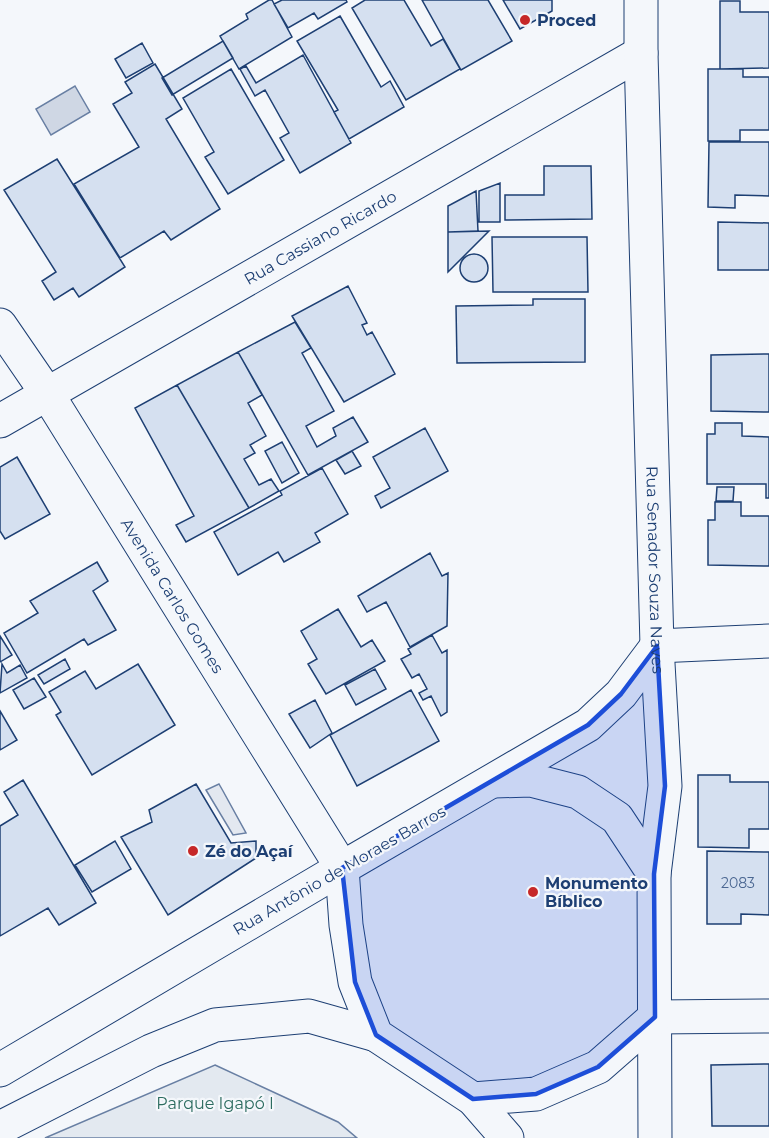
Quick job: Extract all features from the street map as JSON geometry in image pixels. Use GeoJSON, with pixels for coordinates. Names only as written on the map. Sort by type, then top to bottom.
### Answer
{"type":"FeatureCollection","features":[{"type":"Feature","properties":{"kind":"street","name":"Rua Senador Souza Naves"},"geometry":{"type":"LineString","coordinates":[[641,0],[657,645],[665,786],[654,874],[655,1138]]}},
{"type":"Feature","properties":{"kind":"street","name":"Rua Cassiano Ricardo"},"geometry":{"type":"LineString","coordinates":[[0,421],[641,53]]}},
{"type":"Feature","properties":{"kind":"street","name":"Avenida Carlos Gomes"},"geometry":{"type":"LineString","coordinates":[[0,325],[48,395],[342,868]]}},
{"type":"Feature","properties":{"kind":"street"},"geometry":{"type":"LineString","coordinates":[[657,645],[769,641]]}},
{"type":"Feature","properties":{"kind":"street","name":"Rua Antônio de Moraes Barros"},"geometry":{"type":"LineString","coordinates":[[0,1070],[588,725],[621,694],[657,645]]}},
{"type":"Feature","properties":{"kind":"street"},"geometry":{"type":"LineString","coordinates":[[492,781],[531,780],[578,792],[616,818],[654,874]]}},
{"type":"Feature","properties":{"kind":"street"},"geometry":{"type":"LineString","coordinates":[[342,868],[346,925],[355,982],[376,1035]]}},
{"type":"Feature","properties":{"kind":"street"},"geometry":{"type":"LineString","coordinates":[[0,1128],[151,1051],[215,1025],[309,1016],[376,1035],[473,1099],[507,1138]]}},
{"type":"Feature","properties":{"kind":"street"},"geometry":{"type":"LineString","coordinates":[[473,1099],[536,1094],[598,1067],[655,1017],[769,1016]]}},
{"type":"Feature","properties":{"kind":"street"},"geometry":{"type":"LineString","coordinates":[[0,1117],[44,1107]]}},
{"type":"Feature","properties":{"kind":"highlighted area"},"geometry":{"type":"Polygon","coordinates":[[[657,646],[665,786],[654,874],[655,1017],[598,1067],[536,1094],[473,1099],[376,1035],[355,982],[342,868],[588,725],[621,694],[657,646]]]}},
{"type":"Feature","properties":{"kind":"green space","name":"Parque Igapó I"},"geometry":{"type":"Polygon","coordinates":[[[215,1065],[338,1122],[357,1138],[45,1138],[215,1065]]]}},
{"type":"Feature","properties":{"kind":"shaded area"},"geometry":{"type":"Polygon","coordinates":[[[75,86],[90,112],[51,135],[36,109],[75,86]]]}},
{"type":"Feature","properties":{"kind":"shaded area"},"geometry":{"type":"Polygon","coordinates":[[[219,784],[246,833],[233,835],[206,790],[219,784]]]}},
{"type":"Feature","properties":{"kind":"building"},"geometry":{"type":"Polygon","coordinates":[[[272,0],[292,37],[239,69],[220,36],[248,19],[246,14],[272,0]]]}},
{"type":"Feature","properties":{"kind":"building"},"geometry":{"type":"Polygon","coordinates":[[[282,0],[346,0],[347,2],[318,19],[314,13],[288,28],[274,4],[282,0]]]}},
{"type":"Feature","properties":{"kind":"building"},"geometry":{"type":"Polygon","coordinates":[[[365,0],[404,0],[431,46],[443,39],[460,69],[406,100],[352,8],[365,0]]]}},
{"type":"Feature","properties":{"kind":"building"},"geometry":{"type":"Polygon","coordinates":[[[422,0],[488,0],[512,41],[461,70],[422,0]]]}},
{"type":"Feature","properties":{"kind":"building","name":"Proced"},"geometry":{"type":"Polygon","coordinates":[[[503,0],[552,0],[552,11],[520,29],[503,0]]]}},
{"type":"Feature","properties":{"kind":"building"},"geometry":{"type":"Polygon","coordinates":[[[720,1],[740,1],[740,12],[769,12],[769,68],[720,69],[720,1]]]}},
{"type":"Feature","properties":{"kind":"building"},"geometry":{"type":"Polygon","coordinates":[[[340,16],[381,87],[390,81],[404,107],[349,139],[334,112],[338,110],[297,41],[340,16]]]}},
{"type":"Feature","properties":{"kind":"building"},"geometry":{"type":"Polygon","coordinates":[[[223,41],[233,58],[172,95],[162,78],[223,41]]]}},
{"type":"Feature","properties":{"kind":"building"},"geometry":{"type":"Polygon","coordinates":[[[142,43],[153,63],[126,78],[115,59],[142,43]]]}},
{"type":"Feature","properties":{"kind":"building"},"geometry":{"type":"Polygon","coordinates":[[[303,55],[351,143],[300,173],[280,138],[289,133],[265,90],[255,96],[240,69],[246,66],[256,83],[303,55]]]}},
{"type":"Feature","properties":{"kind":"building"},"geometry":{"type":"Polygon","coordinates":[[[155,64],[182,109],[166,119],[220,209],[171,240],[164,231],[120,258],[74,184],[139,147],[113,104],[132,93],[125,82],[155,64]]]}},
{"type":"Feature","properties":{"kind":"building"},"geometry":{"type":"Polygon","coordinates":[[[231,69],[284,160],[228,194],[205,157],[214,152],[183,98],[231,69]]]}},
{"type":"Feature","properties":{"kind":"building"},"geometry":{"type":"Polygon","coordinates":[[[708,69],[743,69],[743,77],[769,77],[769,130],[740,130],[740,141],[708,141],[708,69]]]}},
{"type":"Feature","properties":{"kind":"building"},"geometry":{"type":"Polygon","coordinates":[[[709,142],[769,142],[769,196],[735,195],[735,208],[708,207],[709,142]]]}},
{"type":"Feature","properties":{"kind":"building"},"geometry":{"type":"Polygon","coordinates":[[[57,159],[125,267],[79,297],[73,288],[54,300],[42,281],[56,272],[4,190],[57,159]]]}},
{"type":"Feature","properties":{"kind":"building"},"geometry":{"type":"Polygon","coordinates":[[[544,166],[591,166],[592,219],[505,220],[505,195],[544,195],[544,166]]]}},
{"type":"Feature","properties":{"kind":"building"},"geometry":{"type":"Polygon","coordinates":[[[500,183],[500,222],[479,222],[479,191],[500,183]]]}},
{"type":"Feature","properties":{"kind":"building"},"geometry":{"type":"Polygon","coordinates":[[[476,191],[478,231],[448,232],[448,206],[476,191]]]}},
{"type":"Feature","properties":{"kind":"building"},"geometry":{"type":"Polygon","coordinates":[[[718,222],[769,223],[769,270],[718,270],[718,222]]]}},
{"type":"Feature","properties":{"kind":"building"},"geometry":{"type":"Polygon","coordinates":[[[489,231],[448,272],[448,232],[489,231]]]}},
{"type":"Feature","properties":{"kind":"building"},"geometry":{"type":"Polygon","coordinates":[[[492,237],[587,237],[588,292],[493,292],[492,237]]]}},
{"type":"Feature","properties":{"kind":"building"},"geometry":{"type":"Polygon","coordinates":[[[474,254],[484,258],[488,268],[484,278],[474,282],[464,278],[460,268],[464,258],[474,254]]]}},
{"type":"Feature","properties":{"kind":"building"},"geometry":{"type":"Polygon","coordinates":[[[348,286],[367,323],[362,325],[367,335],[372,332],[395,374],[344,402],[292,316],[348,286]]]}},
{"type":"Feature","properties":{"kind":"building"},"geometry":{"type":"Polygon","coordinates":[[[533,299],[585,299],[585,362],[457,363],[456,306],[533,305],[533,299]]]}},
{"type":"Feature","properties":{"kind":"building"},"geometry":{"type":"Polygon","coordinates":[[[295,322],[311,348],[302,353],[334,411],[306,426],[317,447],[336,436],[333,428],[353,417],[368,442],[308,475],[238,352],[295,322]]]}},
{"type":"Feature","properties":{"kind":"building"},"geometry":{"type":"Polygon","coordinates":[[[238,352],[262,395],[248,403],[266,436],[250,445],[255,453],[244,459],[259,485],[271,479],[279,491],[249,508],[177,385],[238,352]]]}},
{"type":"Feature","properties":{"kind":"building"},"geometry":{"type":"Polygon","coordinates":[[[769,354],[769,412],[711,411],[711,355],[769,354]]]}},
{"type":"Feature","properties":{"kind":"building"},"geometry":{"type":"Polygon","coordinates":[[[177,385],[249,508],[186,542],[176,525],[194,516],[135,408],[177,385]]]}},
{"type":"Feature","properties":{"kind":"building"},"geometry":{"type":"Polygon","coordinates":[[[715,423],[742,423],[742,436],[769,437],[769,498],[766,498],[766,484],[707,484],[707,434],[715,434],[715,423]]]}},
{"type":"Feature","properties":{"kind":"building"},"geometry":{"type":"Polygon","coordinates":[[[425,428],[448,471],[381,508],[375,496],[390,488],[373,457],[425,428]]]}},
{"type":"Feature","properties":{"kind":"building"},"geometry":{"type":"Polygon","coordinates":[[[282,442],[299,473],[282,483],[265,451],[282,442]]]}},
{"type":"Feature","properties":{"kind":"building"},"geometry":{"type":"Polygon","coordinates":[[[352,451],[361,466],[345,474],[336,460],[352,451]]]}},
{"type":"Feature","properties":{"kind":"building"},"geometry":{"type":"Polygon","coordinates":[[[17,457],[50,514],[5,539],[0,531],[0,467],[17,457]]]}},
{"type":"Feature","properties":{"kind":"building"},"geometry":{"type":"Polygon","coordinates":[[[322,468],[348,514],[315,533],[320,542],[284,562],[278,552],[238,575],[214,532],[282,495],[280,491],[322,468]]]}},
{"type":"Feature","properties":{"kind":"building"},"geometry":{"type":"Polygon","coordinates":[[[717,487],[734,487],[733,501],[716,501],[717,487]]]}},
{"type":"Feature","properties":{"kind":"building"},"geometry":{"type":"Polygon","coordinates":[[[715,502],[741,502],[741,516],[769,516],[769,566],[708,565],[708,520],[715,520],[715,502]]]}},
{"type":"Feature","properties":{"kind":"building"},"geometry":{"type":"Polygon","coordinates":[[[430,553],[442,576],[448,573],[447,626],[410,647],[386,602],[367,612],[358,596],[430,553]]]}},
{"type":"Feature","properties":{"kind":"building"},"geometry":{"type":"Polygon","coordinates":[[[97,562],[108,581],[93,591],[116,630],[88,645],[84,639],[27,673],[4,633],[38,613],[30,601],[97,562]]]}},
{"type":"Feature","properties":{"kind":"building"},"geometry":{"type":"Polygon","coordinates":[[[338,609],[361,647],[372,640],[385,661],[326,694],[308,664],[317,659],[301,631],[338,609]]]}},
{"type":"Feature","properties":{"kind":"building"},"geometry":{"type":"Polygon","coordinates":[[[432,635],[442,653],[447,650],[447,712],[441,716],[431,696],[423,700],[419,693],[427,689],[419,674],[412,678],[401,659],[411,654],[408,649],[432,635]]]}},
{"type":"Feature","properties":{"kind":"building"},"geometry":{"type":"Polygon","coordinates":[[[0,636],[12,655],[0,662],[0,636]]]}},
{"type":"Feature","properties":{"kind":"building"},"geometry":{"type":"Polygon","coordinates":[[[65,659],[70,669],[44,684],[38,675],[65,659]]]}},
{"type":"Feature","properties":{"kind":"building"},"geometry":{"type":"Polygon","coordinates":[[[2,664],[7,673],[20,665],[27,678],[0,693],[2,664]]]}},
{"type":"Feature","properties":{"kind":"building"},"geometry":{"type":"Polygon","coordinates":[[[138,664],[175,725],[92,775],[56,715],[61,712],[49,692],[85,671],[96,689],[138,664]]]}},
{"type":"Feature","properties":{"kind":"building"},"geometry":{"type":"Polygon","coordinates":[[[375,669],[386,689],[356,705],[345,685],[375,669]]]}},
{"type":"Feature","properties":{"kind":"building"},"geometry":{"type":"Polygon","coordinates":[[[34,678],[46,697],[24,709],[13,690],[34,678]]]}},
{"type":"Feature","properties":{"kind":"building"},"geometry":{"type":"Polygon","coordinates":[[[411,690],[439,741],[357,786],[330,735],[411,690]]]}},
{"type":"Feature","properties":{"kind":"building"},"geometry":{"type":"Polygon","coordinates":[[[315,700],[332,733],[310,748],[289,714],[315,700]]]}},
{"type":"Feature","properties":{"kind":"building"},"geometry":{"type":"Polygon","coordinates":[[[0,711],[17,740],[0,750],[0,711]]]}},
{"type":"Feature","properties":{"kind":"building"},"geometry":{"type":"Polygon","coordinates":[[[698,775],[730,775],[730,782],[769,782],[769,829],[749,829],[749,848],[698,847],[698,775]]]}},
{"type":"Feature","properties":{"kind":"building"},"geometry":{"type":"Polygon","coordinates":[[[23,780],[96,903],[59,925],[48,908],[0,936],[0,826],[18,815],[4,792],[23,780]]]}},
{"type":"Feature","properties":{"kind":"building","name":"Zé do Açaí"},"geometry":{"type":"Polygon","coordinates":[[[196,784],[231,843],[256,841],[256,858],[168,915],[121,837],[152,822],[149,810],[196,784]]]}},
{"type":"Feature","properties":{"kind":"building"},"geometry":{"type":"Polygon","coordinates":[[[115,841],[131,869],[92,892],[75,865],[115,841]]]}},
{"type":"Feature","properties":{"kind":"building"},"geometry":{"type":"Polygon","coordinates":[[[707,851],[769,852],[769,915],[741,914],[741,924],[707,924],[707,851]]]}},
{"type":"Feature","properties":{"kind":"building"},"geometry":{"type":"Polygon","coordinates":[[[769,1064],[769,1126],[712,1126],[711,1065],[769,1064]]]}},
{"type":"Feature","properties":{"kind":"place","name":"Proced"},"geometry":{"type":"Point","coordinates":[525,20]}},
{"type":"Feature","properties":{"kind":"place","name":"Zé do Açaí"},"geometry":{"type":"Point","coordinates":[193,851]}},
{"type":"Feature","properties":{"kind":"place","name":"Monumento Bíblico"},"geometry":{"type":"Point","coordinates":[533,892]}}]}
